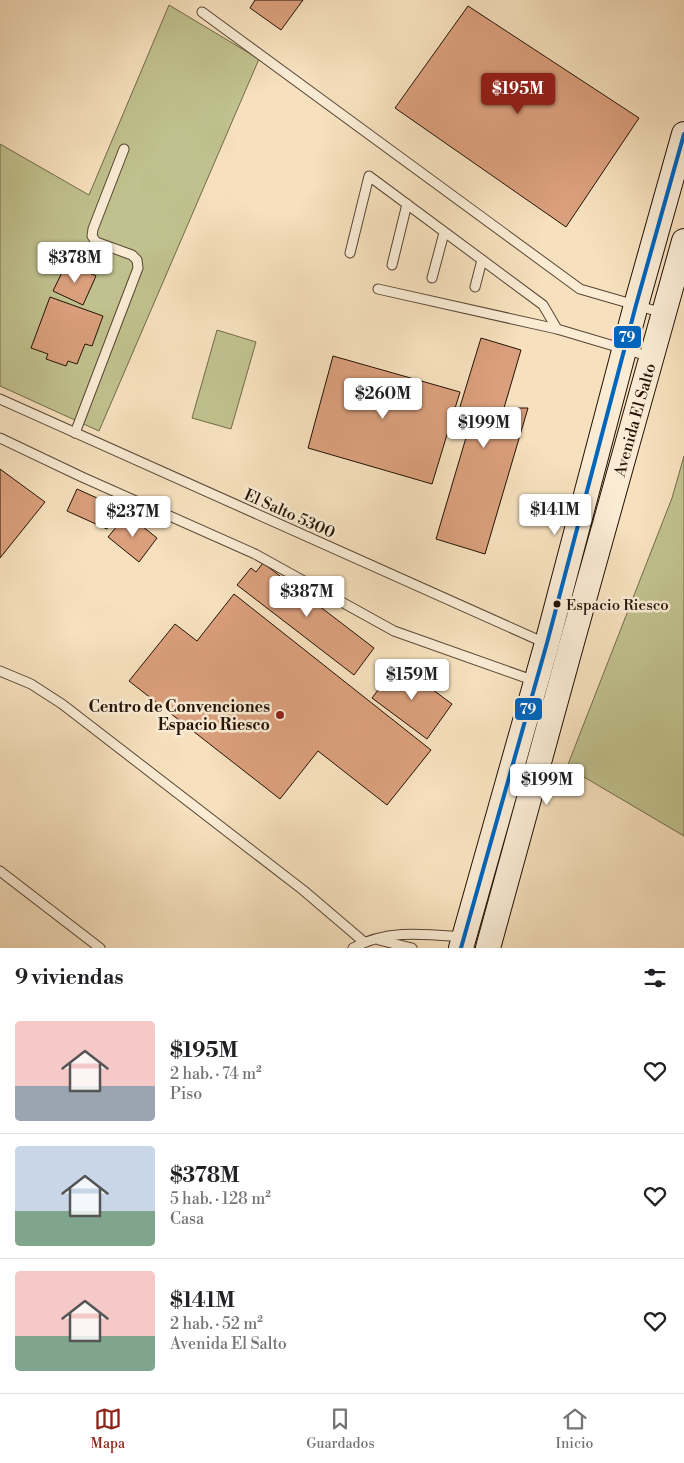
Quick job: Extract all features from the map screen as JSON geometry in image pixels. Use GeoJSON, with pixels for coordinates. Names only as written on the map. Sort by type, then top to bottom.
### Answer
{"type":"FeatureCollection","features":[{"type":"Feature","properties":{"kind":"main road","name":"Avenida El Salto"},"geometry":{"type":"LineString","coordinates":[[558,648],[624,350],[684,134]]}},
{"type":"Feature","properties":{"kind":"main road","name":"Avenida El Salto"},"geometry":{"type":"LineString","coordinates":[[462,943],[652,357],[684,241]]}},
{"type":"Feature","properties":{"kind":"main road","name":"Avenida El Salto"},"geometry":{"type":"LineString","coordinates":[[488,948],[547,685]]}},
{"type":"Feature","properties":{"kind":"lane"},"geometry":{"type":"LineString","coordinates":[[202,12],[580,289],[664,313]]}},
{"type":"Feature","properties":{"kind":"lane"},"geometry":{"type":"LineString","coordinates":[[76,433],[138,268],[137,260],[132,255],[96,242],[92,236],[93,228],[124,149]]}},
{"type":"Feature","properties":{"kind":"lane"},"geometry":{"type":"LineString","coordinates":[[350,254],[369,176],[543,305],[557,329]]}},
{"type":"Feature","properties":{"kind":"lane"},"geometry":{"type":"LineString","coordinates":[[392,265],[407,204]]}},
{"type":"Feature","properties":{"kind":"lane"},"geometry":{"type":"LineString","coordinates":[[432,278],[444,233]]}},
{"type":"Feature","properties":{"kind":"lane"},"geometry":{"type":"LineString","coordinates":[[475,287],[482,260]]}},
{"type":"Feature","properties":{"kind":"lane"},"geometry":{"type":"LineString","coordinates":[[378,289],[557,329],[652,357]]}},
{"type":"Feature","properties":{"kind":"lane","name":"El Salto 5300"},"geometry":{"type":"LineString","coordinates":[[0,399],[558,648]]}},
{"type":"Feature","properties":{"kind":"lane"},"geometry":{"type":"LineString","coordinates":[[0,438],[255,554],[394,632],[547,685]]}},
{"type":"Feature","properties":{"kind":"lane"},"geometry":{"type":"LineString","coordinates":[[0,671],[30,684],[62,704],[303,890],[364,942]]}},
{"type":"Feature","properties":{"kind":"lane"},"geometry":{"type":"LineString","coordinates":[[0,871],[100,948]]}},
{"type":"Feature","properties":{"kind":"lane"},"geometry":{"type":"LineString","coordinates":[[353,948],[364,942],[403,934],[462,943]]}},
{"type":"Feature","properties":{"kind":"lane"},"geometry":{"type":"LineString","coordinates":[[376,939],[412,948]]}},
{"type":"Feature","properties":{"kind":"green space"},"geometry":{"type":"Polygon","coordinates":[[[169,5],[259,59],[99,431],[0,386],[0,144],[89,195],[169,5]]]}},
{"type":"Feature","properties":{"kind":"green space"},"geometry":{"type":"Polygon","coordinates":[[[217,330],[256,342],[231,429],[192,418],[217,330]]]}},
{"type":"Feature","properties":{"kind":"green space"},"geometry":{"type":"Polygon","coordinates":[[[684,456],[684,836],[567,767],[672,498],[684,456]]]}},
{"type":"Feature","properties":{"kind":"building"},"geometry":{"type":"Polygon","coordinates":[[[255,0],[303,0],[281,30],[250,8],[255,0]]]}},
{"type":"Feature","properties":{"kind":"building"},"geometry":{"type":"Polygon","coordinates":[[[468,6],[639,118],[566,227],[395,108],[468,6]]]}},
{"type":"Feature","properties":{"kind":"building"},"geometry":{"type":"Polygon","coordinates":[[[67,262],[96,276],[83,305],[53,291],[67,262]]]}},
{"type":"Feature","properties":{"kind":"building"},"geometry":{"type":"Polygon","coordinates":[[[50,297],[103,316],[92,346],[85,344],[77,364],[68,361],[66,366],[46,359],[48,354],[31,348],[50,297]]]}},
{"type":"Feature","properties":{"kind":"building"},"geometry":{"type":"Polygon","coordinates":[[[481,338],[521,350],[504,408],[528,408],[485,554],[436,539],[473,414],[459,410],[481,338]]]}},
{"type":"Feature","properties":{"kind":"building"},"geometry":{"type":"Polygon","coordinates":[[[333,356],[460,392],[432,484],[308,448],[333,356]]]}},
{"type":"Feature","properties":{"kind":"building"},"geometry":{"type":"Polygon","coordinates":[[[0,469],[45,502],[0,558],[0,469]]]}},
{"type":"Feature","properties":{"kind":"building"},"geometry":{"type":"Polygon","coordinates":[[[77,489],[117,507],[107,529],[67,511],[77,489]]]}},
{"type":"Feature","properties":{"kind":"building"},"geometry":{"type":"Polygon","coordinates":[[[127,514],[157,538],[139,562],[108,537],[127,514]]]}},
{"type":"Feature","properties":{"kind":"building"},"geometry":{"type":"Polygon","coordinates":[[[263,563],[374,648],[354,675],[237,585],[251,568],[256,572],[263,563]]]}},
{"type":"Feature","properties":{"kind":"building","name":"Centro de Convenciones Espacio Riesco"},"geometry":{"type":"Polygon","coordinates":[[[234,594],[431,750],[387,805],[318,751],[280,799],[129,681],[175,624],[197,641],[234,594]]]}},
{"type":"Feature","properties":{"kind":"building"},"geometry":{"type":"Polygon","coordinates":[[[398,664],[452,704],[427,739],[372,698],[398,664]]]}},
{"type":"Feature","properties":{"kind":"transit line","name":"79"},"geometry":{"type":"LineString","coordinates":[[461,948],[547,643],[636,305],[684,134]]}},
{"type":"Feature","properties":{"kind":"place","name":"Espacio Riesco"},"geometry":{"type":"Point","coordinates":[557,604]}},
{"type":"Feature","properties":{"kind":"place","name":"Centro de Convenciones Espacio Riesco"},"geometry":{"type":"Point","coordinates":[280,715]}}]}
